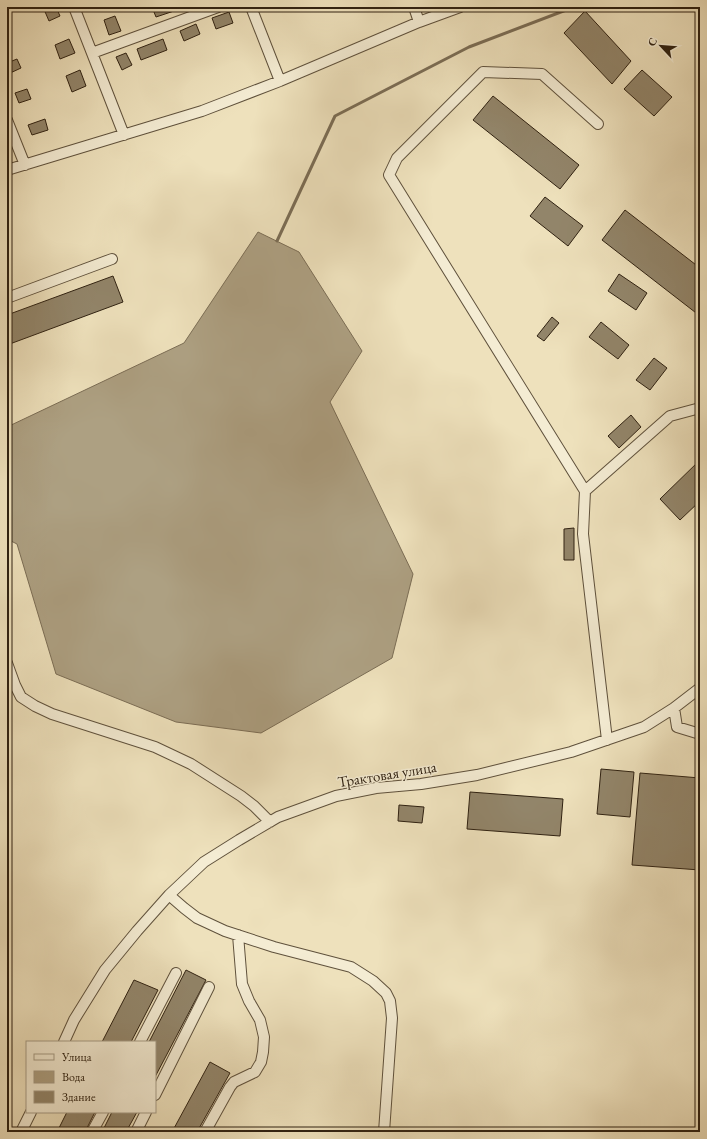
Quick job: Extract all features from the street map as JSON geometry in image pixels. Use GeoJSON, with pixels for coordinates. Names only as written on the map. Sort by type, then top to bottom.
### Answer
{"type":"FeatureCollection","features":[{"type":"Feature","properties":{"kind":"street"},"geometry":{"type":"LineString","coordinates":[[74,7],[124,135]]}},
{"type":"Feature","properties":{"kind":"street"},"geometry":{"type":"LineString","coordinates":[[92,53],[218,7]]}},
{"type":"Feature","properties":{"kind":"street"},"geometry":{"type":"LineString","coordinates":[[251,7],[280,81]]}},
{"type":"Feature","properties":{"kind":"street"},"geometry":{"type":"LineString","coordinates":[[414,7],[419,22]]}},
{"type":"Feature","properties":{"kind":"street"},"geometry":{"type":"LineString","coordinates":[[7,170],[202,111],[280,81],[419,22],[460,7]]}},
{"type":"Feature","properties":{"kind":"street"},"geometry":{"type":"LineString","coordinates":[[598,124],[542,74],[482,72],[398,158],[389,175],[585,491],[583,534],[607,740]]}},
{"type":"Feature","properties":{"kind":"street"},"geometry":{"type":"LineString","coordinates":[[7,120],[24,165]]}},
{"type":"Feature","properties":{"kind":"street"},"geometry":{"type":"LineString","coordinates":[[7,298],[112,259]]}},
{"type":"Feature","properties":{"kind":"street"},"geometry":{"type":"LineString","coordinates":[[585,491],[670,416],[700,408]]}},
{"type":"Feature","properties":{"kind":"street"},"geometry":{"type":"LineString","coordinates":[[7,663],[15,685],[22,697],[35,706],[52,714],[155,747],[191,764],[241,796],[254,806],[270,822]]}},
{"type":"Feature","properties":{"kind":"street","name":"Трактовая улица"},"geometry":{"type":"LineString","coordinates":[[64,1041],[74,1020],[105,970],[169,895],[204,862],[278,817],[336,796],[376,788],[421,784],[477,775],[571,752],[644,727],[674,708],[700,688]]}},
{"type":"Feature","properties":{"kind":"street"},"geometry":{"type":"LineString","coordinates":[[674,708],[677,727],[700,734]]}},
{"type":"Feature","properties":{"kind":"street"},"geometry":{"type":"LineString","coordinates":[[169,895],[198,918],[225,931],[274,947],[351,967],[373,981],[386,993],[390,1001],[392,1018],[384,1132]]}},
{"type":"Feature","properties":{"kind":"street"},"geometry":{"type":"LineString","coordinates":[[205,1132],[230,1087],[234,1082],[255,1072],[261,1062],[263,1052],[264,1037],[260,1020],[249,1001],[242,984],[238,935]]}},
{"type":"Feature","properties":{"kind":"street"},"geometry":{"type":"LineString","coordinates":[[141,1041],[176,973]]}},
{"type":"Feature","properties":{"kind":"street"},"geometry":{"type":"LineString","coordinates":[[156,1093],[209,987]]}},
{"type":"Feature","properties":{"kind":"street"},"geometry":{"type":"LineString","coordinates":[[21,1132],[30,1113]]}},
{"type":"Feature","properties":{"kind":"street"},"geometry":{"type":"LineString","coordinates":[[92,1132],[102,1113]]}},
{"type":"Feature","properties":{"kind":"street"},"geometry":{"type":"LineString","coordinates":[[136,1132],[146,1113]]}},
{"type":"Feature","properties":{"kind":"water"},"geometry":{"type":"Polygon","coordinates":[[[258,232],[299,252],[362,351],[330,402],[413,574],[392,658],[261,733],[176,722],[56,674],[17,544],[7,539],[7,427],[184,343],[258,232]]]}},
{"type":"Feature","properties":{"kind":"building"},"geometry":{"type":"Polygon","coordinates":[[[43,7],[56,7],[60,16],[49,21],[43,7]]]}},
{"type":"Feature","properties":{"kind":"building"},"geometry":{"type":"Polygon","coordinates":[[[152,7],[172,7],[174,11],[156,17],[152,7]]]}},
{"type":"Feature","properties":{"kind":"building"},"geometry":{"type":"Polygon","coordinates":[[[585,11],[631,61],[612,84],[564,33],[585,11]]]}},
{"type":"Feature","properties":{"kind":"building"},"geometry":{"type":"Polygon","coordinates":[[[229,12],[233,23],[216,29],[212,18],[229,12]]]}},
{"type":"Feature","properties":{"kind":"building"},"geometry":{"type":"Polygon","coordinates":[[[115,16],[121,31],[109,35],[104,20],[115,16]]]}},
{"type":"Feature","properties":{"kind":"building"},"geometry":{"type":"Polygon","coordinates":[[[196,24],[200,34],[184,41],[180,31],[196,24]]]}},
{"type":"Feature","properties":{"kind":"building"},"geometry":{"type":"Polygon","coordinates":[[[69,39],[75,53],[60,59],[55,45],[69,39]]]}},
{"type":"Feature","properties":{"kind":"building"},"geometry":{"type":"Polygon","coordinates":[[[163,39],[167,50],[141,60],[137,49],[163,39]]]}},
{"type":"Feature","properties":{"kind":"building"},"geometry":{"type":"Polygon","coordinates":[[[126,53],[132,65],[122,70],[116,57],[126,53]]]}},
{"type":"Feature","properties":{"kind":"building"},"geometry":{"type":"Polygon","coordinates":[[[17,59],[21,68],[8,74],[7,63],[17,59]]]}},
{"type":"Feature","properties":{"kind":"building"},"geometry":{"type":"Polygon","coordinates":[[[80,70],[86,86],[72,92],[66,76],[80,70]]]}},
{"type":"Feature","properties":{"kind":"building"},"geometry":{"type":"Polygon","coordinates":[[[642,70],[672,97],[654,116],[624,89],[642,70]]]}},
{"type":"Feature","properties":{"kind":"building"},"geometry":{"type":"Polygon","coordinates":[[[27,89],[31,99],[19,103],[15,93],[27,89]]]}},
{"type":"Feature","properties":{"kind":"building"},"geometry":{"type":"Polygon","coordinates":[[[493,96],[579,165],[560,189],[473,120],[493,96]]]}},
{"type":"Feature","properties":{"kind":"building"},"geometry":{"type":"Polygon","coordinates":[[[45,119],[48,130],[32,135],[28,125],[45,119]]]}},
{"type":"Feature","properties":{"kind":"building"},"geometry":{"type":"Polygon","coordinates":[[[545,197],[583,226],[568,246],[530,216],[545,197]]]}},
{"type":"Feature","properties":{"kind":"building"},"geometry":{"type":"Polygon","coordinates":[[[625,210],[700,268],[700,316],[602,240],[625,210]]]}},
{"type":"Feature","properties":{"kind":"building"},"geometry":{"type":"Polygon","coordinates":[[[619,274],[647,293],[636,310],[608,291],[619,274]]]}},
{"type":"Feature","properties":{"kind":"building"},"geometry":{"type":"Polygon","coordinates":[[[113,276],[123,302],[7,345],[7,315],[113,276]]]}},
{"type":"Feature","properties":{"kind":"building"},"geometry":{"type":"Polygon","coordinates":[[[552,317],[559,323],[544,341],[537,336],[552,317]]]}},
{"type":"Feature","properties":{"kind":"building"},"geometry":{"type":"Polygon","coordinates":[[[601,322],[629,345],[618,359],[589,337],[601,322]]]}},
{"type":"Feature","properties":{"kind":"building"},"geometry":{"type":"Polygon","coordinates":[[[654,358],[667,368],[650,390],[636,380],[654,358]]]}},
{"type":"Feature","properties":{"kind":"building"},"geometry":{"type":"Polygon","coordinates":[[[631,415],[641,427],[619,448],[608,436],[631,415]]]}},
{"type":"Feature","properties":{"kind":"building"},"geometry":{"type":"Polygon","coordinates":[[[700,460],[700,501],[680,520],[660,499],[700,460]]]}},
{"type":"Feature","properties":{"kind":"building"},"geometry":{"type":"Polygon","coordinates":[[[574,528],[574,560],[564,560],[564,529],[574,528]]]}},
{"type":"Feature","properties":{"kind":"building"},"geometry":{"type":"Polygon","coordinates":[[[601,769],[634,772],[630,817],[597,814],[601,769]]]}},
{"type":"Feature","properties":{"kind":"building"},"geometry":{"type":"Polygon","coordinates":[[[640,773],[700,778],[700,870],[632,865],[640,773]]]}},
{"type":"Feature","properties":{"kind":"building"},"geometry":{"type":"Polygon","coordinates":[[[470,792],[563,799],[560,836],[467,829],[470,792]]]}},
{"type":"Feature","properties":{"kind":"building"},"geometry":{"type":"Polygon","coordinates":[[[399,805],[424,807],[422,823],[398,821],[399,805]]]}},
{"type":"Feature","properties":{"kind":"building"},"geometry":{"type":"Polygon","coordinates":[[[186,970],[206,980],[156,1075],[156,1041],[150,1041],[186,970]]]}},
{"type":"Feature","properties":{"kind":"building"},"geometry":{"type":"Polygon","coordinates":[[[134,980],[158,990],[132,1041],[103,1041],[134,980]]]}},
{"type":"Feature","properties":{"kind":"building"},"geometry":{"type":"Polygon","coordinates":[[[210,1062],[230,1073],[197,1132],[172,1132],[210,1062]]]}},
{"type":"Feature","properties":{"kind":"building"},"geometry":{"type":"Polygon","coordinates":[[[66,1113],[94,1113],[85,1132],[57,1132],[66,1113]]]}},
{"type":"Feature","properties":{"kind":"building"},"geometry":{"type":"Polygon","coordinates":[[[112,1113],[136,1113],[126,1132],[102,1132],[112,1113]]]}},
{"type":"Feature","properties":{"kind":"waterway"},"geometry":{"type":"LineString","coordinates":[[277,241],[335,116],[469,47],[574,7]]}}]}
